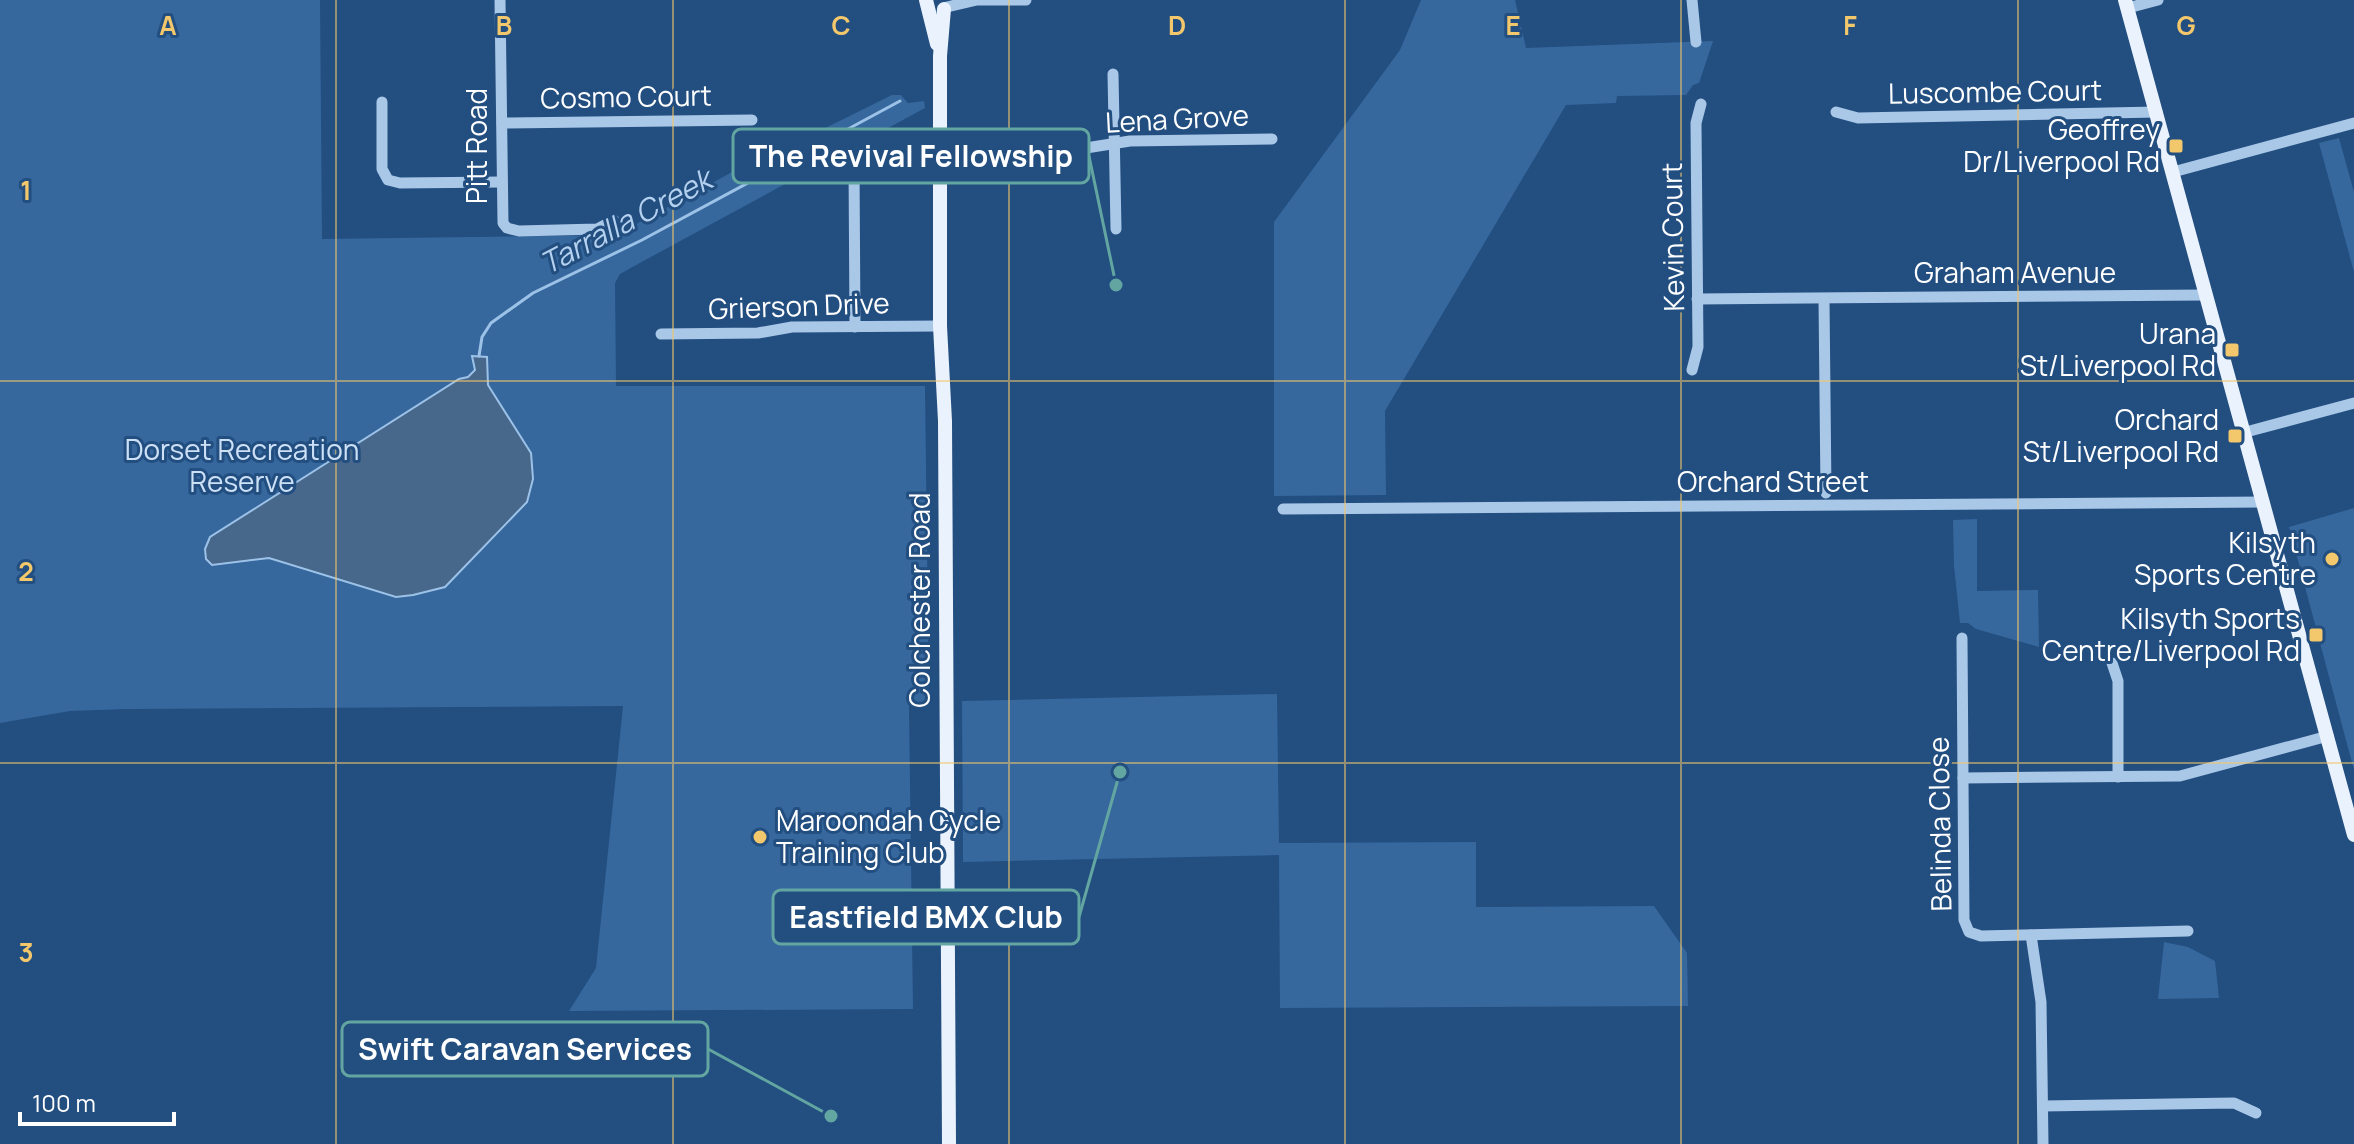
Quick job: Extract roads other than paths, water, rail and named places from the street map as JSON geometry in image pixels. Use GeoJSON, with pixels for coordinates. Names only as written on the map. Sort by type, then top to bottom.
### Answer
{"type":"FeatureCollection","features":[{"type":"Feature","properties":{"kind":"main road","name":"Colchester Road"},"geometry":{"type":"LineString","coordinates":[[939,4],[949,1144]]}},
{"type":"Feature","properties":{"kind":"main road"},"geometry":{"type":"LineString","coordinates":[[2126,4],[2246,432],[2354,835]]}},
{"type":"Feature","properties":{"kind":"street","name":"Pitt Road"},"geometry":{"type":"LineString","coordinates":[[500,0],[502,218],[507,228],[597,229],[614,220]]}},
{"type":"Feature","properties":{"kind":"street"},"geometry":{"type":"LineString","coordinates":[[939,4],[1026,0]]}},
{"type":"Feature","properties":{"kind":"street"},"geometry":{"type":"LineString","coordinates":[[1692,0],[1696,42]]}},
{"type":"Feature","properties":{"kind":"street"},"geometry":{"type":"LineString","coordinates":[[2126,4],[2158,0]]}},
{"type":"Feature","properties":{"kind":"street"},"geometry":{"type":"LineString","coordinates":[[1113,74],[1116,229]]}},
{"type":"Feature","properties":{"kind":"street"},"geometry":{"type":"LineString","coordinates":[[382,102],[382,169],[388,180],[400,183],[501,182]]}},
{"type":"Feature","properties":{"kind":"street","name":"Kevin Court"},"geometry":{"type":"LineString","coordinates":[[1692,370],[1698,347],[1696,123],[1701,104]]}},
{"type":"Feature","properties":{"kind":"street","name":"Luscombe Court"},"geometry":{"type":"LineString","coordinates":[[1836,112],[1858,118],[2157,112]]}},
{"type":"Feature","properties":{"kind":"street","name":"Cosmo Court"},"geometry":{"type":"LineString","coordinates":[[502,123],[752,120]]}},
{"type":"Feature","properties":{"kind":"street"},"geometry":{"type":"LineString","coordinates":[[2173,172],[2354,123]]}},
{"type":"Feature","properties":{"kind":"street","name":"Lena Grove"},"geometry":{"type":"LineString","coordinates":[[941,160],[1023,158],[1114,142],[1272,139]]}},
{"type":"Feature","properties":{"kind":"street"},"geometry":{"type":"LineString","coordinates":[[855,327],[854,164],[860,152]]}},
{"type":"Feature","properties":{"kind":"street"},"geometry":{"type":"LineString","coordinates":[[840,160],[854,164]]}},
{"type":"Feature","properties":{"kind":"street","name":"Graham Avenue"},"geometry":{"type":"LineString","coordinates":[[1697,299],[2206,295]]}},
{"type":"Feature","properties":{"kind":"street"},"geometry":{"type":"LineString","coordinates":[[1824,299],[1826,493]]}},
{"type":"Feature","properties":{"kind":"street","name":"Grierson Drive"},"geometry":{"type":"LineString","coordinates":[[661,334],[758,333],[792,327],[940,326]]}},
{"type":"Feature","properties":{"kind":"street"},"geometry":{"type":"LineString","coordinates":[[2246,432],[2354,403]]}},
{"type":"Feature","properties":{"kind":"street","name":"Orchard Street"},"geometry":{"type":"LineString","coordinates":[[1283,509],[2264,502]]}},
{"type":"Feature","properties":{"kind":"street","name":"Belinda Close"},"geometry":{"type":"LineString","coordinates":[[1962,638],[1966,926],[1969,932],[1981,936],[2188,931]]}},
{"type":"Feature","properties":{"kind":"street"},"geometry":{"type":"LineString","coordinates":[[2112,663],[2118,681],[2118,777]]}},
{"type":"Feature","properties":{"kind":"street"},"geometry":{"type":"LineString","coordinates":[[1963,778],[2185,775],[2328,736]]}},
{"type":"Feature","properties":{"kind":"street"},"geometry":{"type":"LineString","coordinates":[[2031,935],[2041,1002],[2043,1144]]}},
{"type":"Feature","properties":{"kind":"street"},"geometry":{"type":"LineString","coordinates":[[2043,1106],[2234,1103],[2256,1113]]}},
{"type":"Feature","properties":{"kind":"waterway","name":"Tarralla Creek"},"geometry":{"type":"LineString","coordinates":[[479,356],[482,337],[491,323],[533,293],[642,240],[900,101]]}},
{"type":"Feature","properties":{"kind":"place","name":"Geoffrey Dr/Liverpool Rd"},"geometry":{"type":"Point","coordinates":[2176,146]}},
{"type":"Feature","properties":{"kind":"place","name":"The Revival Fellowship"},"geometry":{"type":"Point","coordinates":[1116,285]}},
{"type":"Feature","properties":{"kind":"place","name":"Urana St/Liverpool Rd"},"geometry":{"type":"Point","coordinates":[2232,350]}},
{"type":"Feature","properties":{"kind":"place","name":"Orchard St/Liverpool Rd"},"geometry":{"type":"Point","coordinates":[2235,436]}},
{"type":"Feature","properties":{"kind":"place","name":"Kilsyth Sports Centre"},"geometry":{"type":"Point","coordinates":[2332,559]}},
{"type":"Feature","properties":{"kind":"place","name":"Kilsyth Sports Centre/Liverpool Rd"},"geometry":{"type":"Point","coordinates":[2316,635]}},
{"type":"Feature","properties":{"kind":"place","name":"Eastfield BMX Club"},"geometry":{"type":"Point","coordinates":[1120,772]}},
{"type":"Feature","properties":{"kind":"place","name":"Maroondah Cycle Training Club"},"geometry":{"type":"Point","coordinates":[760,837]}},
{"type":"Feature","properties":{"kind":"place","name":"Swift Caravan Services"},"geometry":{"type":"Point","coordinates":[831,1116]}},
{"type":"Feature","properties":{"kind":"park label","name":"Dorset Recreation Reserve"},"geometry":{"type":"Point","coordinates":[242,466]}}]}
